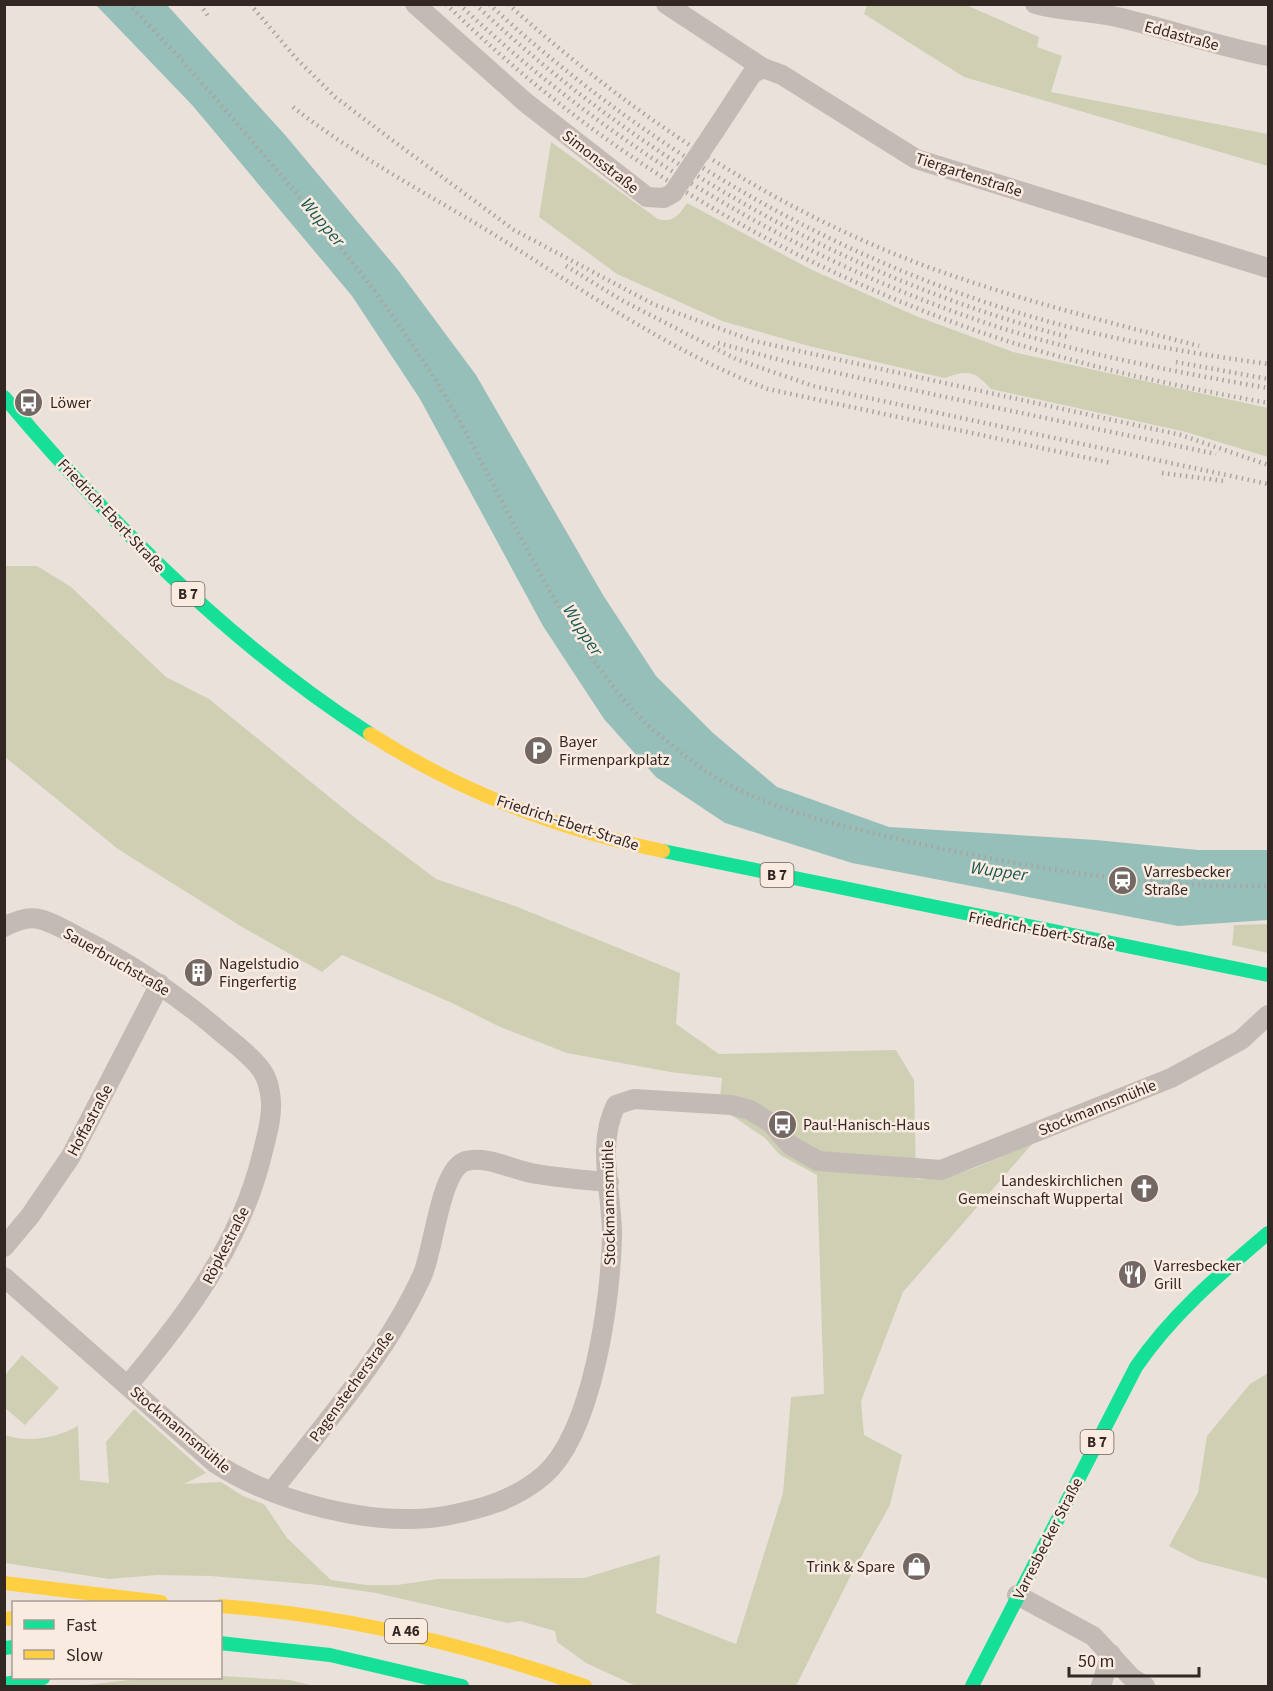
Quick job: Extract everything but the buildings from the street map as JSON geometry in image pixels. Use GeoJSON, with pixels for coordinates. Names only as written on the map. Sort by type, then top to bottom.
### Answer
{"type":"FeatureCollection","features":[{"type":"Feature","properties":{"kind":"main road","name":"Friedrich-Ebert-Straße"},"geometry":{"type":"LineString","coordinates":[[4,397],[134,538],[234,636],[343,718],[403,755],[467,787],[553,821],[637,846],[1269,975]]}},
{"type":"Feature","properties":{"kind":"main road","name":"Varresbecker Straße"},"geometry":{"type":"LineString","coordinates":[[972,1686],[1136,1367],[1154,1340],[1196,1295],[1269,1233]]}},
{"type":"Feature","properties":{"kind":"main road"},"geometry":{"type":"LineString","coordinates":[[4,1583],[153,1601]]}},
{"type":"Feature","properties":{"kind":"main road","name":"A 46"},"geometry":{"type":"LineString","coordinates":[[222,1606],[293,1613],[404,1630],[517,1661],[585,1686]]}},
{"type":"Feature","properties":{"kind":"main road","name":"A 46"},"geometry":{"type":"LineString","coordinates":[[222,1643],[330,1655],[458,1685]]}},
{"type":"Feature","properties":{"kind":"main road"},"geometry":{"type":"LineString","coordinates":[[250,1660],[335,1667],[410,1684],[458,1685]]}},
{"type":"Feature","properties":{"kind":"main road"},"geometry":{"type":"LineString","coordinates":[[4,1684],[32,1679]]}},
{"type":"Feature","properties":{"kind":"street","name":"Simonsstraße"},"geometry":{"type":"LineString","coordinates":[[415,4],[525,102],[647,197],[657,199],[673,193],[752,74],[764,68]]}},
{"type":"Feature","properties":{"kind":"street","name":"Tiergartenstraße"},"geometry":{"type":"LineString","coordinates":[[666,4],[764,68],[782,75],[916,159],[1269,268]]}},
{"type":"Feature","properties":{"kind":"street","name":"Eddastraße"},"geometry":{"type":"LineString","coordinates":[[1035,4],[1119,17],[1189,38],[1269,56]]}},
{"type":"Feature","properties":{"kind":"street","name":"Sauerbruchstraße"},"geometry":{"type":"LineString","coordinates":[[4,927],[25,919],[38,919],[54,925],[160,984],[238,1046],[260,1068],[269,1084]]}},
{"type":"Feature","properties":{"kind":"street","name":"Hoffastraße"},"geometry":{"type":"LineString","coordinates":[[4,1247],[30,1216],[71,1156],[160,984]]}},
{"type":"Feature","properties":{"kind":"street","name":"Stockmannsmühle"},"geometry":{"type":"LineString","coordinates":[[4,1277],[215,1462],[241,1479],[272,1491],[357,1515],[397,1519],[435,1517],[496,1505],[527,1488],[546,1473],[569,1443],[580,1414],[599,1345],[610,1263],[606,1146],[608,1122],[616,1106],[634,1099],[709,1102],[750,1110],[771,1123],[790,1144],[818,1161],[941,1170],[1171,1078],[1241,1040],[1269,1015]]}},
{"type":"Feature","properties":{"kind":"street","name":"Röpkestraße"},"geometry":{"type":"LineString","coordinates":[[128,1385],[197,1299],[222,1257],[241,1218],[260,1164],[269,1128],[271,1105],[269,1084]]}},
{"type":"Feature","properties":{"kind":"street","name":"Pagenstecherstraße"},"geometry":{"type":"LineString","coordinates":[[272,1491],[358,1383],[410,1303],[427,1264],[444,1186],[453,1169],[465,1161],[483,1159],[536,1174],[609,1182]]}},
{"type":"Feature","properties":{"kind":"street"},"geometry":{"type":"LineString","coordinates":[[1017,1595],[1094,1636],[1132,1678],[1145,1686]]}},
{"type":"Feature","properties":{"kind":"street"},"geometry":{"type":"LineString","coordinates":[[1101,1686],[1111,1654]]}},
{"type":"Feature","properties":{"kind":"green space"},"geometry":{"type":"Polygon","coordinates":[[[867,5],[966,5],[1039,37],[1037,47],[1062,56],[1051,92],[1268,134],[1268,166],[964,77],[864,14],[867,5]]]}},
{"type":"Feature","properties":{"kind":"green space"},"geometry":{"type":"Polygon","coordinates":[[[551,142],[658,219],[672,219],[687,203],[812,270],[916,316],[1013,352],[1268,408],[1268,457],[1186,432],[991,389],[980,378],[970,373],[944,378],[809,346],[722,321],[617,274],[539,217],[551,142]]]}},
{"type":"Feature","properties":{"kind":"green space"},"geometry":{"type":"Polygon","coordinates":[[[4,566],[37,566],[71,587],[166,677],[209,699],[354,817],[436,879],[515,906],[680,973],[676,1024],[719,1054],[896,1050],[914,1080],[916,1179],[946,1177],[961,1173],[1033,1143],[903,1292],[861,1401],[864,1435],[902,1455],[890,1505],[850,1577],[796,1686],[636,1686],[586,1663],[557,1642],[555,1631],[520,1621],[508,1623],[376,1593],[320,1585],[211,1576],[157,1575],[109,1579],[5,1563],[5,1435],[24,1439],[43,1438],[61,1434],[78,1426],[80,1480],[109,1483],[106,1442],[134,1409],[206,1473],[184,1484],[221,1482],[243,1496],[264,1504],[287,1538],[331,1580],[367,1585],[397,1585],[438,1579],[584,1578],[660,1555],[656,1613],[736,1644],[783,1493],[791,1397],[824,1394],[817,1175],[780,1155],[765,1138],[719,1107],[722,1078],[670,1072],[567,1053],[498,1026],[452,1003],[342,955],[322,972],[242,927],[118,849],[5,757],[4,566]]]}},
{"type":"Feature","properties":{"kind":"green space"},"geometry":{"type":"Polygon","coordinates":[[[1268,924],[1268,953],[1232,945],[1234,925],[1268,924]]]}},
{"type":"Feature","properties":{"kind":"green space"},"geometry":{"type":"Polygon","coordinates":[[[22,1355],[59,1388],[25,1425],[4,1407],[5,1375],[22,1355]]]}},
{"type":"Feature","properties":{"kind":"green space"},"geometry":{"type":"Polygon","coordinates":[[[1268,1373],[1268,1579],[1198,1561],[1169,1546],[1198,1493],[1207,1436],[1250,1384],[1268,1373]]]}},
{"type":"Feature","properties":{"kind":"green space"},"geometry":{"type":"Polygon","coordinates":[[[222,1676],[290,1680],[314,1686],[78,1686],[138,1679],[222,1679],[222,1676]]]}},
{"type":"Feature","properties":{"kind":"water","name":"Wupper"},"geometry":{"type":"Polygon","coordinates":[[[96,5],[167,5],[286,136],[398,270],[476,375],[603,595],[656,676],[713,733],[777,787],[889,827],[1096,840],[1198,850],[1268,850],[1268,920],[1178,926],[852,863],[725,823],[656,777],[604,719],[543,626],[420,399],[352,296],[193,106],[96,5]]]}},
{"type":"Feature","properties":{"kind":"railway"},"geometry":{"type":"LineString","coordinates":[[128,4],[230,116],[308,208],[373,290],[414,347],[458,418],[549,590],[574,631],[632,709],[684,755],[708,773],[762,800],[819,819],[907,841],[1042,868],[1131,880],[1176,884],[1268,886]]}},
{"type":"Feature","properties":{"kind":"railway"},"geometry":{"type":"LineString","coordinates":[[200,4],[208,16]]}},
{"type":"Feature","properties":{"kind":"railway"},"geometry":{"type":"LineString","coordinates":[[250,4],[295,57],[335,97],[392,140],[514,230],[655,305],[754,341],[1181,435],[1268,465]]}},
{"type":"Feature","properties":{"kind":"railway"},"geometry":{"type":"LineString","coordinates":[[446,4],[505,59],[567,110],[632,157],[700,201],[770,240],[843,276],[917,308],[1026,347],[1198,390],[1268,403]]}},
{"type":"Feature","properties":{"kind":"railway"},"geometry":{"type":"LineString","coordinates":[[459,4],[517,56],[579,106],[642,151],[708,194],[776,232],[847,267],[918,298],[992,325],[1059,345],[1200,376],[1268,388]]}},
{"type":"Feature","properties":{"kind":"railway"},"geometry":{"type":"LineString","coordinates":[[475,4],[539,61],[606,114],[677,163],[751,208],[827,248],[906,283],[986,312],[1068,337]]}},
{"type":"Feature","properties":{"kind":"railway"},"geometry":{"type":"LineString","coordinates":[[489,4],[552,59],[619,111],[689,159],[761,202],[836,241],[913,276],[992,305],[1121,339],[1268,364]]}},
{"type":"Feature","properties":{"kind":"railway"},"geometry":{"type":"LineString","coordinates":[[508,4],[554,44],[651,119],[754,185],[808,214],[863,241],[989,288],[1199,346]]}},
{"type":"Feature","properties":{"kind":"railway"},"geometry":{"type":"LineString","coordinates":[[293,107],[365,157],[626,317],[696,357],[732,374],[768,389],[1111,463]]}},
{"type":"Feature","properties":{"kind":"railway"},"geometry":{"type":"LineString","coordinates":[[566,266],[623,301],[736,359],[813,386],[1268,484]]}},
{"type":"Feature","properties":{"kind":"railway"},"geometry":{"type":"LineString","coordinates":[[718,343],[788,362],[936,395],[1216,454]]}},
{"type":"Feature","properties":{"kind":"railway"},"geometry":{"type":"LineString","coordinates":[[1176,362],[1268,379]]}},
{"type":"Feature","properties":{"kind":"railway"},"geometry":{"type":"LineString","coordinates":[[1162,473],[1224,481]]}},
{"type":"Feature","properties":{"kind":"traffic: fast"},"geometry":{"type":"LineString","coordinates":[[4,397],[87,491],[175,579],[269,661],[318,699],[370,734]]}},
{"type":"Feature","properties":{"kind":"traffic: fast"},"geometry":{"type":"LineString","coordinates":[[663,851],[1268,975]]}},
{"type":"Feature","properties":{"kind":"traffic: fast"},"geometry":{"type":"LineString","coordinates":[[972,1686],[1136,1367],[1181,1312],[1268,1233]]}},
{"type":"Feature","properties":{"kind":"traffic: fast"},"geometry":{"type":"LineString","coordinates":[[222,1643],[330,1655],[462,1686]]}},
{"type":"Feature","properties":{"kind":"traffic: fast"},"geometry":{"type":"LineString","coordinates":[[4,1648],[12,1647]]}},
{"type":"Feature","properties":{"kind":"traffic: fast"},"geometry":{"type":"LineString","coordinates":[[4,1684],[36,1679]]}},
{"type":"Feature","properties":{"kind":"traffic: slow"},"geometry":{"type":"LineString","coordinates":[[370,734],[438,773],[511,806],[586,832],[663,851]]}},
{"type":"Feature","properties":{"kind":"traffic: slow"},"geometry":{"type":"LineString","coordinates":[[4,1583],[153,1601]]}},
{"type":"Feature","properties":{"kind":"traffic: slow"},"geometry":{"type":"LineString","coordinates":[[222,1606],[313,1616],[405,1634],[495,1657],[585,1686]]}},
{"type":"Feature","properties":{"kind":"traffic: slow"},"geometry":{"type":"LineString","coordinates":[[4,1619],[12,1618]]}},
{"type":"Feature","properties":{"kind":"place","name":"Löwer"},"geometry":{"type":"Point","coordinates":[29,402]}},
{"type":"Feature","properties":{"kind":"place","name":"Bayer Firmenparkplatz"},"geometry":{"type":"Point","coordinates":[538,750]}},
{"type":"Feature","properties":{"kind":"place","name":"Varresbecker Straße"},"geometry":{"type":"Point","coordinates":[1123,880]}},
{"type":"Feature","properties":{"kind":"place","name":"Nagelstudio Fingerfertig"},"geometry":{"type":"Point","coordinates":[198,972]}},
{"type":"Feature","properties":{"kind":"place","name":"Paul-Hanisch-Haus"},"geometry":{"type":"Point","coordinates":[782,1124]}},
{"type":"Feature","properties":{"kind":"place","name":"Landeskirchlichen Gemeinschaft Wuppertal"},"geometry":{"type":"Point","coordinates":[1144,1189]}},
{"type":"Feature","properties":{"kind":"place","name":"Varresbecker Grill"},"geometry":{"type":"Point","coordinates":[1133,1274]}},
{"type":"Feature","properties":{"kind":"place","name":"Trink & Spare"},"geometry":{"type":"Point","coordinates":[916,1566]}}]}
